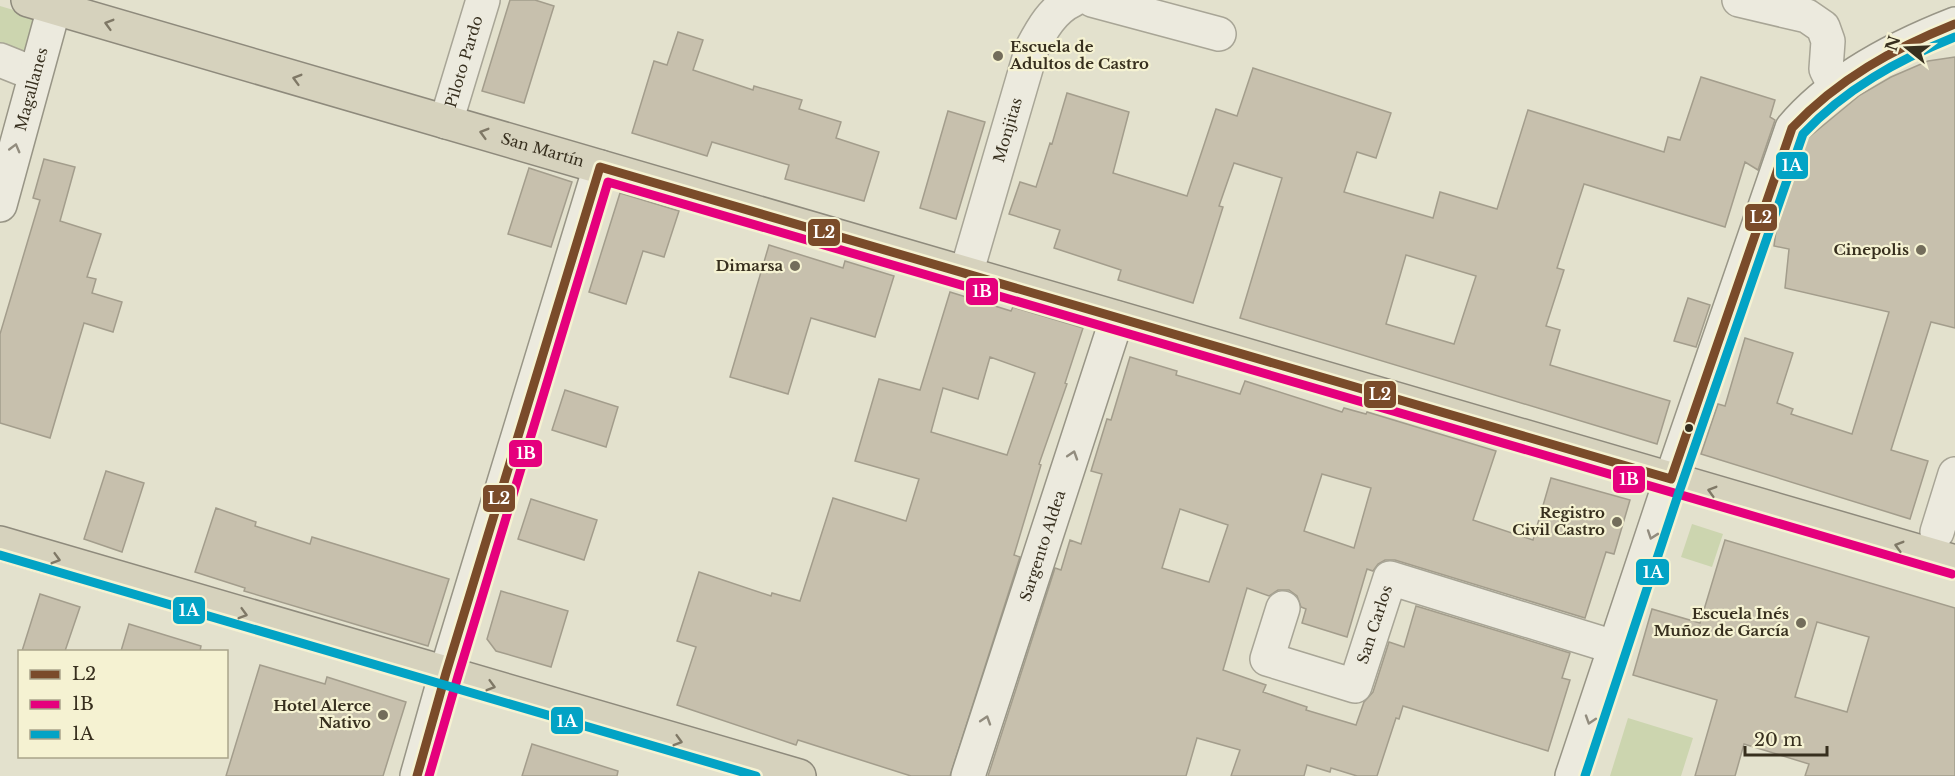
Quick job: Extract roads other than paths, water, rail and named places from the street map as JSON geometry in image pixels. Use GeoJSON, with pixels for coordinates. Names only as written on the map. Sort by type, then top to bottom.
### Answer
{"type":"FeatureCollection","features":[{"type":"Feature","properties":{"kind":"highway","name":"San Martín"},"geometry":{"type":"LineString","coordinates":[[41,4],[1955,562]]}},
{"type":"Feature","properties":{"kind":"highway"},"geometry":{"type":"LineString","coordinates":[[0,543],[799,776]]}},
{"type":"Feature","properties":{"kind":"street","name":"Piloto Pardo"},"geometry":{"type":"LineString","coordinates":[[446,122],[483,0]]}},
{"type":"Feature","properties":{"kind":"street","name":"Monjitas"},"geometry":{"type":"LineString","coordinates":[[966,274],[1032,48],[1051,17],[1073,0]]}},
{"type":"Feature","properties":{"kind":"street"},"geometry":{"type":"LineString","coordinates":[[1092,0],[1219,34]]}},
{"type":"Feature","properties":{"kind":"street"},"geometry":{"type":"LineString","coordinates":[[1738,0],[1807,15],[1823,27],[1828,41],[1826,69],[1835,87]]}},
{"type":"Feature","properties":{"kind":"street","name":"Magallanes"},"geometry":{"type":"LineString","coordinates":[[0,205],[35,74],[41,4]]}},
{"type":"Feature","properties":{"kind":"street"},"geometry":{"type":"LineString","coordinates":[[1572,776],[1614,646],[1792,128],[1803,115],[1835,87],[1856,73],[1899,49],[1955,24]]}},
{"type":"Feature","properties":{"kind":"street"},"geometry":{"type":"LineString","coordinates":[[0,60],[35,74]]}},
{"type":"Feature","properties":{"kind":"street"},"geometry":{"type":"LineString","coordinates":[[417,776],[446,673],[600,167]]}},
{"type":"Feature","properties":{"kind":"street","name":"Sargento Aldea"},"geometry":{"type":"LineString","coordinates":[[968,776],[1117,318]]}},
{"type":"Feature","properties":{"kind":"street"},"geometry":{"type":"LineString","coordinates":[[1937,532],[1955,474]]}},
{"type":"Feature","properties":{"kind":"street","name":"San Carlos"},"geometry":{"type":"LineString","coordinates":[[1283,608],[1267,659],[1355,686],[1390,578],[1614,646]]}},
{"type":"Feature","properties":{"kind":"place","name":"Escuela de Adultos de Castro"},"geometry":{"type":"Point","coordinates":[998,56]}},
{"type":"Feature","properties":{"kind":"place","name":"Cinepolis"},"geometry":{"type":"Point","coordinates":[1921,250]}},
{"type":"Feature","properties":{"kind":"place","name":"Dimarsa"},"geometry":{"type":"Point","coordinates":[795,266]}},
{"type":"Feature","properties":{"kind":"place","name":"Registro Civil Castro"},"geometry":{"type":"Point","coordinates":[1617,522]}},
{"type":"Feature","properties":{"kind":"place","name":"Escuela Inés Muñoz de García"},"geometry":{"type":"Point","coordinates":[1801,623]}},
{"type":"Feature","properties":{"kind":"place","name":"Hotel Alerce Nativo"},"geometry":{"type":"Point","coordinates":[383,715]}}]}
